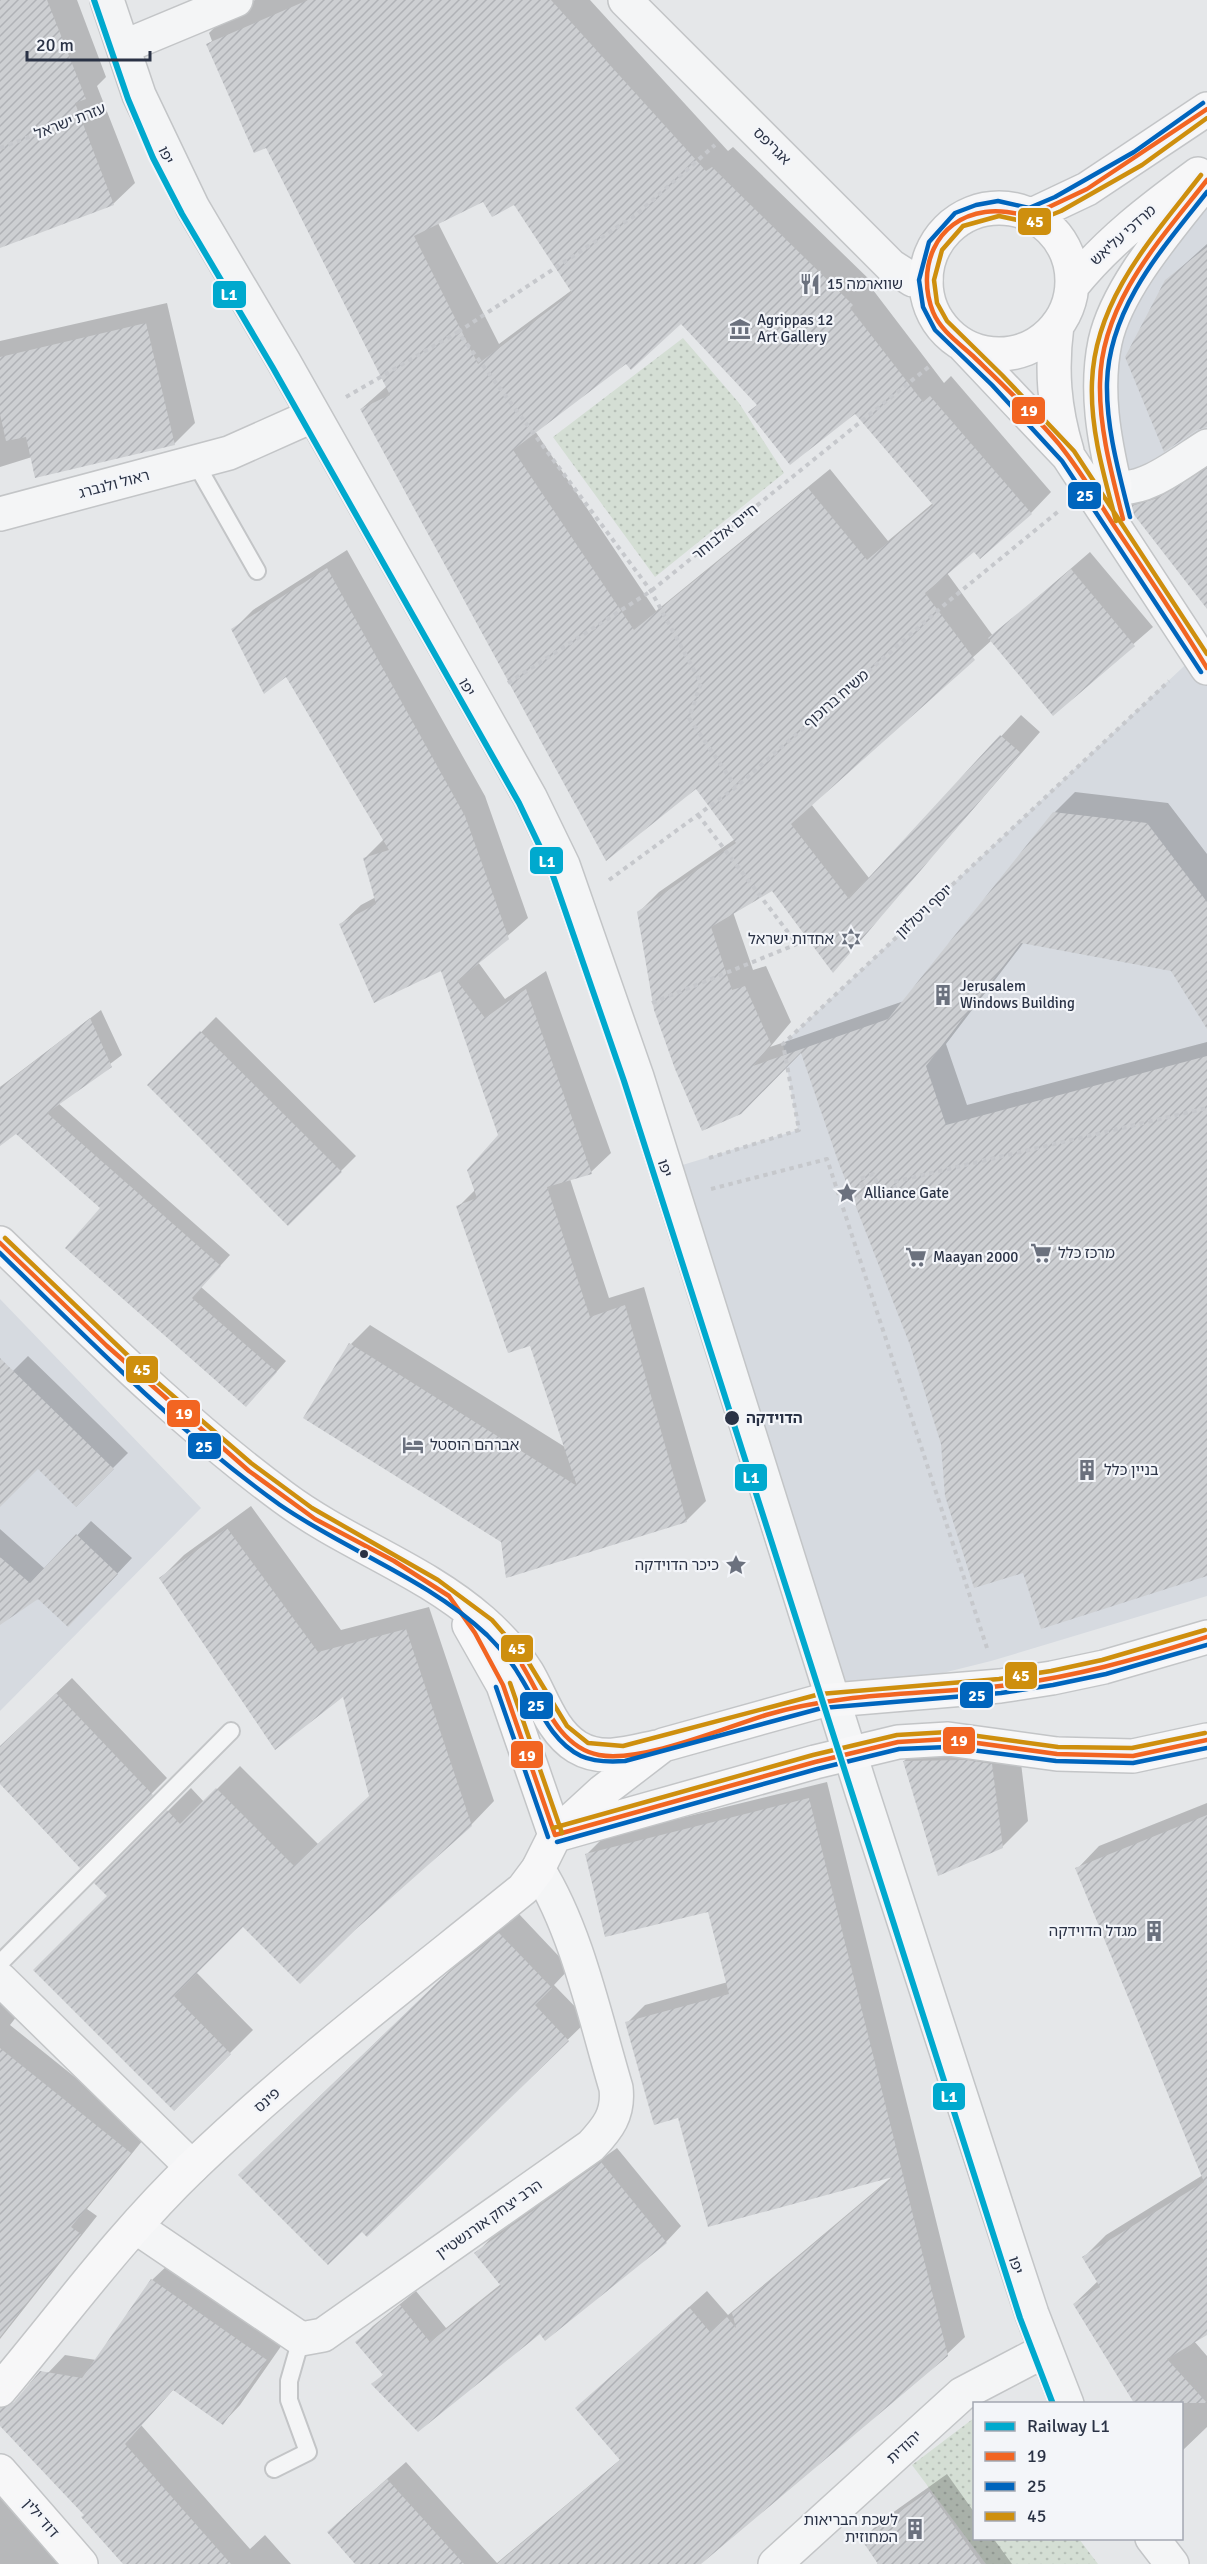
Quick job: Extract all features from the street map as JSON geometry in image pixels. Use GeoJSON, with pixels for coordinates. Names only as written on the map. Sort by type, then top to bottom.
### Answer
{"type":"FeatureCollection","features":[{"type":"Feature","properties":{"kind":"street","name":"יפו"},"geometry":{"type":"LineString","coordinates":[[107,0],[139,95],[193,208],[309,418],[477,703],[563,865],[616,1017],[850,1752],[1046,2350],[1067,2402]]}},
{"type":"Feature","properties":{"kind":"street"},"geometry":{"type":"LineString","coordinates":[[123,47],[236,0]]}},
{"type":"Feature","properties":{"kind":"street","name":"אגריפס"},"geometry":{"type":"LineString","coordinates":[[625,0],[891,266],[901,275],[913,280],[926,280]]}},
{"type":"Feature","properties":{"kind":"street"},"geometry":{"type":"LineString","coordinates":[[1030,216],[1087,189],[1207,109]]}},
{"type":"Feature","properties":{"kind":"street","name":"מרדכי עליאש"},"geometry":{"type":"LineString","coordinates":[[1072,286],[1094,258],[1120,234],[1207,166]]}},
{"type":"Feature","properties":{"kind":"street"},"geometry":{"type":"LineString","coordinates":[[1102,487],[1105,439],[1100,389],[1105,339],[1114,315],[1139,272],[1207,180]]}},
{"type":"Feature","properties":{"kind":"street"},"geometry":{"type":"LineString","coordinates":[[959,342],[993,354],[1018,352],[1040,342],[1057,326],[1067,307],[1072,286],[1070,264],[1062,244],[1048,228],[1030,216],[999,208],[978,212],[958,220],[935,246],[926,280],[928,299],[941,326],[1068,456],[1102,487],[1132,553],[1203,660]]}},
{"type":"Feature","properties":{"kind":"street"},"geometry":{"type":"LineString","coordinates":[[1057,326],[1053,358],[1054,397],[1068,456]]}},
{"type":"Feature","properties":{"kind":"street","name":"ראול ולנברג"},"geometry":{"type":"LineString","coordinates":[[0,514],[229,453],[309,418]]}},
{"type":"Feature","properties":{"kind":"street"},"geometry":{"type":"LineString","coordinates":[[1102,487],[1129,489],[1143,485],[1207,446]]}},
{"type":"Feature","properties":{"kind":"street"},"geometry":{"type":"LineString","coordinates":[[0,1243],[168,1401],[249,1471],[315,1519],[394,1561],[449,1596],[482,1621],[510,1648],[532,1681],[551,1719],[576,1746],[600,1755],[663,1746]]}},
{"type":"Feature","properties":{"kind":"street"},"geometry":{"type":"LineString","coordinates":[[449,1596],[475,1634],[503,1685],[555,1835],[880,1745],[922,1739],[984,1743],[1057,1754],[1133,1756],[1207,1740]]}},
{"type":"Feature","properties":{"kind":"street","name":"פינס"},"geometry":{"type":"LineString","coordinates":[[0,2390],[136,2227],[192,2167],[355,2025],[523,1889],[538,1869],[555,1835],[603,1791],[663,1746],[796,1707],[834,1699],[1000,1686],[1104,1667],[1207,1637]]}},
{"type":"Feature","properties":{"kind":"street","name":"הרב יצחק אורנשטיין"},"geometry":{"type":"LineString","coordinates":[[301,2339],[323,2335],[570,2163],[591,2146],[612,2121],[618,2101],[616,2088],[564,1918],[538,1869]]}},
{"type":"Feature","properties":{"kind":"street"},"geometry":{"type":"LineString","coordinates":[[0,1979],[192,2167]]}},
{"type":"Feature","properties":{"kind":"street"},"geometry":{"type":"LineString","coordinates":[[136,2227],[301,2339]]}},
{"type":"Feature","properties":{"kind":"street","name":"יהודית"},"geometry":{"type":"LineString","coordinates":[[775,2564],[962,2394],[1046,2350]]}},
{"type":"Feature","properties":{"kind":"street","name":"דוד ילין"},"geometry":{"type":"LineString","coordinates":[[0,2471],[81,2564]]}},
{"type":"Feature","properties":{"kind":"street"},"geometry":{"type":"LineString","coordinates":[[1154,2540],[1172,2564]]}},
{"type":"Feature","properties":{"kind":"lane"},"geometry":{"type":"LineString","coordinates":[[195,462],[257,571]]}},
{"type":"Feature","properties":{"kind":"lane"},"geometry":{"type":"LineString","coordinates":[[0,1963],[231,1731]]}},
{"type":"Feature","properties":{"kind":"lane"},"geometry":{"type":"LineString","coordinates":[[274,2469],[308,2452],[289,2400],[288,2381],[301,2339]]}},
{"type":"Feature","properties":{"kind":"path","name":"עזרת ישראל"},"geometry":{"type":"LineString","coordinates":[[0,148],[139,95]]}},
{"type":"Feature","properties":{"kind":"path"},"geometry":{"type":"LineString","coordinates":[[309,418],[458,332],[637,214],[745,118]]}},
{"type":"Feature","properties":{"kind":"path"},"geometry":{"type":"LineString","coordinates":[[458,332],[651,591],[700,683],[689,718],[736,786]]}},
{"type":"Feature","properties":{"kind":"path","name":"חיים אלבוחר"},"geometry":{"type":"LineString","coordinates":[[477,703],[651,591],[959,342]]}},
{"type":"Feature","properties":{"kind":"path","name":"משיח ברוכוף"},"geometry":{"type":"LineString","coordinates":[[576,903],[699,816],[950,600],[1102,487]]}},
{"type":"Feature","properties":{"kind":"path","name":"יוסף ויטלזון"},"geometry":{"type":"LineString","coordinates":[[709,1158],[799,1130],[783,1044],[1203,660]]}},
{"type":"Feature","properties":{"kind":"path"},"geometry":{"type":"LineString","coordinates":[[616,1017],[797,944],[699,816]]}},
{"type":"Feature","properties":{"kind":"path"},"geometry":{"type":"LineString","coordinates":[[840,1202],[866,1195],[860,1179],[873,1174],[885,1201],[898,1195],[893,1182],[1207,1108]]}},
{"type":"Feature","properties":{"kind":"path"},"geometry":{"type":"LineString","coordinates":[[705,1190],[827,1159],[1000,1686]]}},
{"type":"Feature","properties":{"kind":"shaded area"},"geometry":{"type":"Polygon","coordinates":[[[1207,187],[1207,446],[1143,485],[1110,463],[1101,363],[1207,187]]]}},
{"type":"Feature","properties":{"kind":"shaded area"},"geometry":{"type":"Polygon","coordinates":[[[683,338],[739,403],[784,473],[655,577],[553,437],[683,338]]]}},
{"type":"Feature","properties":{"kind":"shaded area"},"geometry":{"type":"Polygon","coordinates":[[[1198,653],[1207,667],[1207,1596],[991,1661],[846,1697],[666,1170],[798,1130],[783,1044],[1198,653]]]}},
{"type":"Feature","properties":{"kind":"shaded area"},"geometry":{"type":"Polygon","coordinates":[[[0,1299],[201,1508],[0,1711],[0,1299]]]}},
{"type":"Feature","properties":{"kind":"shaded area"},"geometry":{"type":"Polygon","coordinates":[[[973,2419],[973,2540],[1080,2540],[1098,2564],[986,2564],[912,2465],[973,2419]]]}},
{"type":"Feature","properties":{"kind":"building"},"geometry":{"type":"Polygon","coordinates":[[[0,0],[47,0],[86,99],[75,103],[114,205],[0,248],[0,0]]]}},
{"type":"Feature","properties":{"kind":"building"},"geometry":{"type":"Polygon","coordinates":[[[308,0],[551,0],[706,171],[712,167],[853,305],[850,308],[923,402],[930,396],[1032,514],[980,559],[974,552],[925,593],[975,660],[791,824],[849,899],[1000,735],[1021,753],[833,973],[772,891],[711,927],[732,990],[745,986],[771,1044],[753,1066],[888,1019],[1053,812],[1147,823],[1207,902],[1207,1029],[1171,971],[1021,943],[926,1066],[946,1125],[1207,1056],[1207,1576],[1041,1629],[1023,1573],[974,1588],[945,1496],[941,1444],[910,1345],[838,1161],[801,1053],[741,1114],[702,1131],[675,1069],[654,1010],[637,912],[736,843],[696,789],[606,861],[360,409],[390,395],[266,148],[254,153],[206,44],[308,0]],[[483,202],[414,236],[478,364],[572,293],[514,205],[492,217],[483,202]],[[681,324],[631,370],[626,364],[513,450],[634,630],[808,488],[867,560],[933,505],[855,414],[790,465],[748,412],[757,405],[681,324]]]}},
{"type":"Feature","properties":{"kind":"building"},"geometry":{"type":"Polygon","coordinates":[[[1207,247],[1207,427],[1197,430],[1164,452],[1125,357],[1165,280],[1207,247]]]}},
{"type":"Feature","properties":{"kind":"building"},"geometry":{"type":"Polygon","coordinates":[[[146,323],[175,445],[35,478],[26,437],[6,441],[0,414],[0,357],[146,323]]]}},
{"type":"Feature","properties":{"kind":"building"},"geometry":{"type":"Polygon","coordinates":[[[1207,468],[1207,609],[1128,507],[1158,498],[1207,468]]]}},
{"type":"Feature","properties":{"kind":"building"},"geometry":{"type":"Polygon","coordinates":[[[327,568],[465,816],[509,939],[457,981],[485,1018],[526,989],[592,1174],[547,1187],[590,1317],[625,1305],[687,1522],[506,1578],[501,1542],[303,1418],[349,1343],[577,1486],[530,1346],[508,1353],[456,1206],[477,1198],[467,1170],[498,1135],[441,971],[374,1003],[339,924],[376,904],[363,858],[389,850],[286,677],[264,694],[231,629],[327,568]]]}},
{"type":"Feature","properties":{"kind":"building"},"geometry":{"type":"Polygon","coordinates":[[[1071,569],[1135,646],[1053,716],[988,638],[1071,569]]]}},
{"type":"Feature","properties":{"kind":"building"},"geometry":{"type":"Polygon","coordinates":[[[90,1018],[112,1067],[47,1113],[221,1266],[192,1298],[277,1372],[246,1407],[65,1248],[100,1208],[16,1134],[0,1146],[0,1088],[90,1018]]]}},
{"type":"Feature","properties":{"kind":"building"},"geometry":{"type":"Polygon","coordinates":[[[200,1031],[342,1172],[288,1226],[147,1085],[200,1031]]]}},
{"type":"Feature","properties":{"kind":"building"},"geometry":{"type":"Polygon","coordinates":[[[0,1358],[114,1469],[76,1507],[38,1469],[0,1507],[0,1358]]]}},
{"type":"Feature","properties":{"kind":"building"},"geometry":{"type":"Polygon","coordinates":[[[227,1528],[318,1652],[406,1629],[472,1826],[355,1930],[300,1984],[243,1927],[174,1996],[231,2054],[174,2111],[33,1970],[107,1896],[94,1883],[167,1810],[180,1824],[216,1788],[294,1866],[369,1796],[343,1697],[275,1750],[159,1578],[227,1528]]]}},
{"type":"Feature","properties":{"kind":"building"},"geometry":{"type":"Polygon","coordinates":[[[76,1534],[118,1574],[68,1627],[38,1599],[0,1625],[0,1557],[30,1583],[76,1534]]]}},
{"type":"Feature","properties":{"kind":"building"},"geometry":{"type":"Polygon","coordinates":[[[56,1693],[153,1795],[80,1868],[0,1784],[0,1746],[56,1693]]]}},
{"type":"Feature","properties":{"kind":"building"},"geometry":{"type":"Polygon","coordinates":[[[967,1760],[992,1764],[1003,1848],[938,1876],[903,1761],[967,1760]]]}},
{"type":"Feature","properties":{"kind":"building"},"geometry":{"type":"Polygon","coordinates":[[[809,1798],[948,2356],[701,2564],[497,2564],[620,2460],[575,2408],[689,2307],[710,2332],[727,2317],[736,2328],[732,2313],[893,2177],[708,2227],[678,2118],[654,2125],[625,2022],[729,1994],[708,1912],[605,1937],[585,1854],[809,1798]]]}},
{"type":"Feature","properties":{"kind":"building"},"geometry":{"type":"Polygon","coordinates":[[[1207,1815],[1207,2335],[1167,2359],[1207,2403],[1133,2402],[1073,2304],[1100,2287],[1082,2257],[1204,2182],[1075,1868],[1207,1815]]]}},
{"type":"Feature","properties":{"kind":"building"},"geometry":{"type":"Polygon","coordinates":[[[499,1933],[552,1988],[535,2005],[569,2041],[367,2237],[362,2232],[328,2265],[238,2175],[441,1979],[499,1933]]]}},
{"type":"Feature","properties":{"kind":"building"},"geometry":{"type":"Polygon","coordinates":[[[0,2048],[131,2153],[71,2227],[81,2234],[0,2337],[0,2048]]]}},
{"type":"Feature","properties":{"kind":"building"},"geometry":{"type":"Polygon","coordinates":[[[601,2162],[667,2243],[545,2341],[540,2334],[418,2432],[371,2384],[383,2375],[355,2342],[400,2305],[430,2342],[501,2286],[474,2253],[601,2162]]]}},
{"type":"Feature","properties":{"kind":"building"},"geometry":{"type":"Polygon","coordinates":[[[151,2279],[267,2360],[223,2425],[173,2390],[125,2444],[231,2564],[123,2564],[81,2517],[84,2515],[0,2426],[0,2408],[14,2402],[40,2371],[82,2378],[151,2279]]]}},
{"type":"Feature","properties":{"kind":"building"},"geometry":{"type":"Polygon","coordinates":[[[387,2479],[464,2564],[355,2564],[327,2532],[387,2479]]]}},
{"type":"Feature","properties":{"kind":"building","name":"לשכת הבריאות המחוזית"},"geometry":{"type":"Polygon","coordinates":[[[929,2491],[981,2564],[878,2564],[861,2539],[929,2491]]]}},
{"type":"Feature","properties":{"kind":"rail line","name":"L1"},"geometry":{"type":"LineString","coordinates":[[94,0],[128,99],[153,158],[182,214],[273,368],[519,803],[551,870],[624,1081],[1020,2318],[1052,2402]]}},
{"type":"Feature","properties":{"kind":"transit line","name":"25"},"geometry":{"type":"LineString","coordinates":[[1201,672],[1062,461],[992,385],[935,330],[923,307],[919,280],[929,242],[955,213],[976,205],[998,201],[1029,208],[1055,197],[1134,152],[1203,103]]}},
{"type":"Feature","properties":{"kind":"transit line","name":"19"},"geometry":{"type":"LineString","coordinates":[[1030,216],[1087,189],[1207,109]]}},
{"type":"Feature","properties":{"kind":"transit line","name":"45"},"geometry":{"type":"LineString","coordinates":[[1207,118],[1142,165],[1061,211],[1031,223],[999,216],[963,226],[942,250],[934,280],[937,303],[947,321],[1074,451],[1207,654]]}},
{"type":"Feature","properties":{"kind":"transit line","name":"45"},"geometry":{"type":"LineString","coordinates":[[1116,521],[1093,417],[1092,382],[1096,352],[1115,296],[1146,246],[1201,175]]}},
{"type":"Feature","properties":{"kind":"transit line","name":"19"},"geometry":{"type":"LineString","coordinates":[[1123,519],[1107,452],[1102,417],[1100,383],[1103,354],[1122,299],[1136,274],[1207,180]]}},
{"type":"Feature","properties":{"kind":"transit line","name":"25"},"geometry":{"type":"LineString","coordinates":[[1130,517],[1114,450],[1109,417],[1107,383],[1110,355],[1117,329],[1141,280],[1207,192]]}},
{"type":"Feature","properties":{"kind":"transit line","name":"19"},"geometry":{"type":"LineString","coordinates":[[1030,216],[985,212],[953,225],[942,235],[929,263],[927,279],[928,296],[933,312],[945,331],[1028,409],[1067,454],[1207,668]]}},
{"type":"Feature","properties":{"kind":"transit line","name":"45"},"geometry":{"type":"LineString","coordinates":[[5,1238],[143,1370],[251,1463],[312,1508],[438,1580],[492,1620],[527,1660],[567,1726],[588,1743],[623,1746],[820,1694],[999,1679],[1051,1671],[1102,1660],[1205,1630]]}},
{"type":"Feature","properties":{"kind":"transit line","name":"19"},"geometry":{"type":"LineString","coordinates":[[0,1243],[107,1346],[249,1471],[315,1519],[394,1561],[449,1596],[475,1633],[503,1685],[555,1835],[815,1762],[898,1742],[948,1739],[1057,1754],[1133,1756],[1207,1740]]}},
{"type":"Feature","properties":{"kind":"transit line","name":"25"},"geometry":{"type":"LineString","coordinates":[[0,1253],[136,1385],[242,1477],[280,1505],[332,1537],[413,1581],[464,1615],[487,1635],[514,1666],[553,1732],[570,1749],[586,1758],[625,1761],[822,1708],[1001,1693],[1053,1685],[1106,1674],[1207,1645]]}},
{"type":"Feature","properties":{"kind":"transit line","name":"19"},"geometry":{"type":"LineString","coordinates":[[522,1665],[552,1719],[572,1742],[584,1750],[599,1755],[617,1756],[660,1749],[766,1715],[824,1702],[1000,1686],[1053,1678],[1130,1660],[1207,1637]]}},
{"type":"Feature","properties":{"kind":"transit line","name":"45"},"geometry":{"type":"LineString","coordinates":[[510,1683],[562,1833]]}},
{"type":"Feature","properties":{"kind":"transit line","name":"25"},"geometry":{"type":"LineString","coordinates":[[496,1687],[548,1837]]}},
{"type":"Feature","properties":{"kind":"transit line","name":"45"},"geometry":{"type":"LineString","coordinates":[[553,1828],[813,1755],[897,1735],[948,1732],[1058,1747],[1132,1748],[1205,1733]]}},
{"type":"Feature","properties":{"kind":"transit line","name":"25"},"geometry":{"type":"LineString","coordinates":[[557,1842],[817,1769],[899,1749],[948,1747],[1056,1761],[1133,1763],[1207,1748]]}},
{"type":"Feature","properties":{"kind":"place","name":"שווארמה 15"},"geometry":{"type":"Point","coordinates":[810,284]}},
{"type":"Feature","properties":{"kind":"place","name":"Agrippas 12 Art Gallery"},"geometry":{"type":"Point","coordinates":[740,329]}},
{"type":"Feature","properties":{"kind":"place","name":"אחדות ישראל"},"geometry":{"type":"Point","coordinates":[851,939]}},
{"type":"Feature","properties":{"kind":"place","name":"Jerusalem Windows Building"},"geometry":{"type":"Point","coordinates":[943,995]}},
{"type":"Feature","properties":{"kind":"place","name":"Alliance Gate"},"geometry":{"type":"Point","coordinates":[847,1193]}},
{"type":"Feature","properties":{"kind":"place","name":"מרכז כלל"},"geometry":{"type":"Point","coordinates":[1041,1253]}},
{"type":"Feature","properties":{"kind":"place","name":"Maayan 2000"},"geometry":{"type":"Point","coordinates":[916,1257]}},
{"type":"Feature","properties":{"kind":"place","name":"הדוידקה"},"geometry":{"type":"Point","coordinates":[732,1418]}},
{"type":"Feature","properties":{"kind":"place","name":"אברהם הוסטל"},"geometry":{"type":"Point","coordinates":[413,1445]}},
{"type":"Feature","properties":{"kind":"place","name":"בניין כלל"},"geometry":{"type":"Point","coordinates":[1087,1470]}},
{"type":"Feature","properties":{"kind":"place","name":"כיכר הדוידקה"},"geometry":{"type":"Point","coordinates":[736,1565]}},
{"type":"Feature","properties":{"kind":"place","name":"מגדל הדוידקה"},"geometry":{"type":"Point","coordinates":[1154,1931]}},
{"type":"Feature","properties":{"kind":"place","name":"לשכת הבריאות המחוזית"},"geometry":{"type":"Point","coordinates":[915,2529]}}]}
